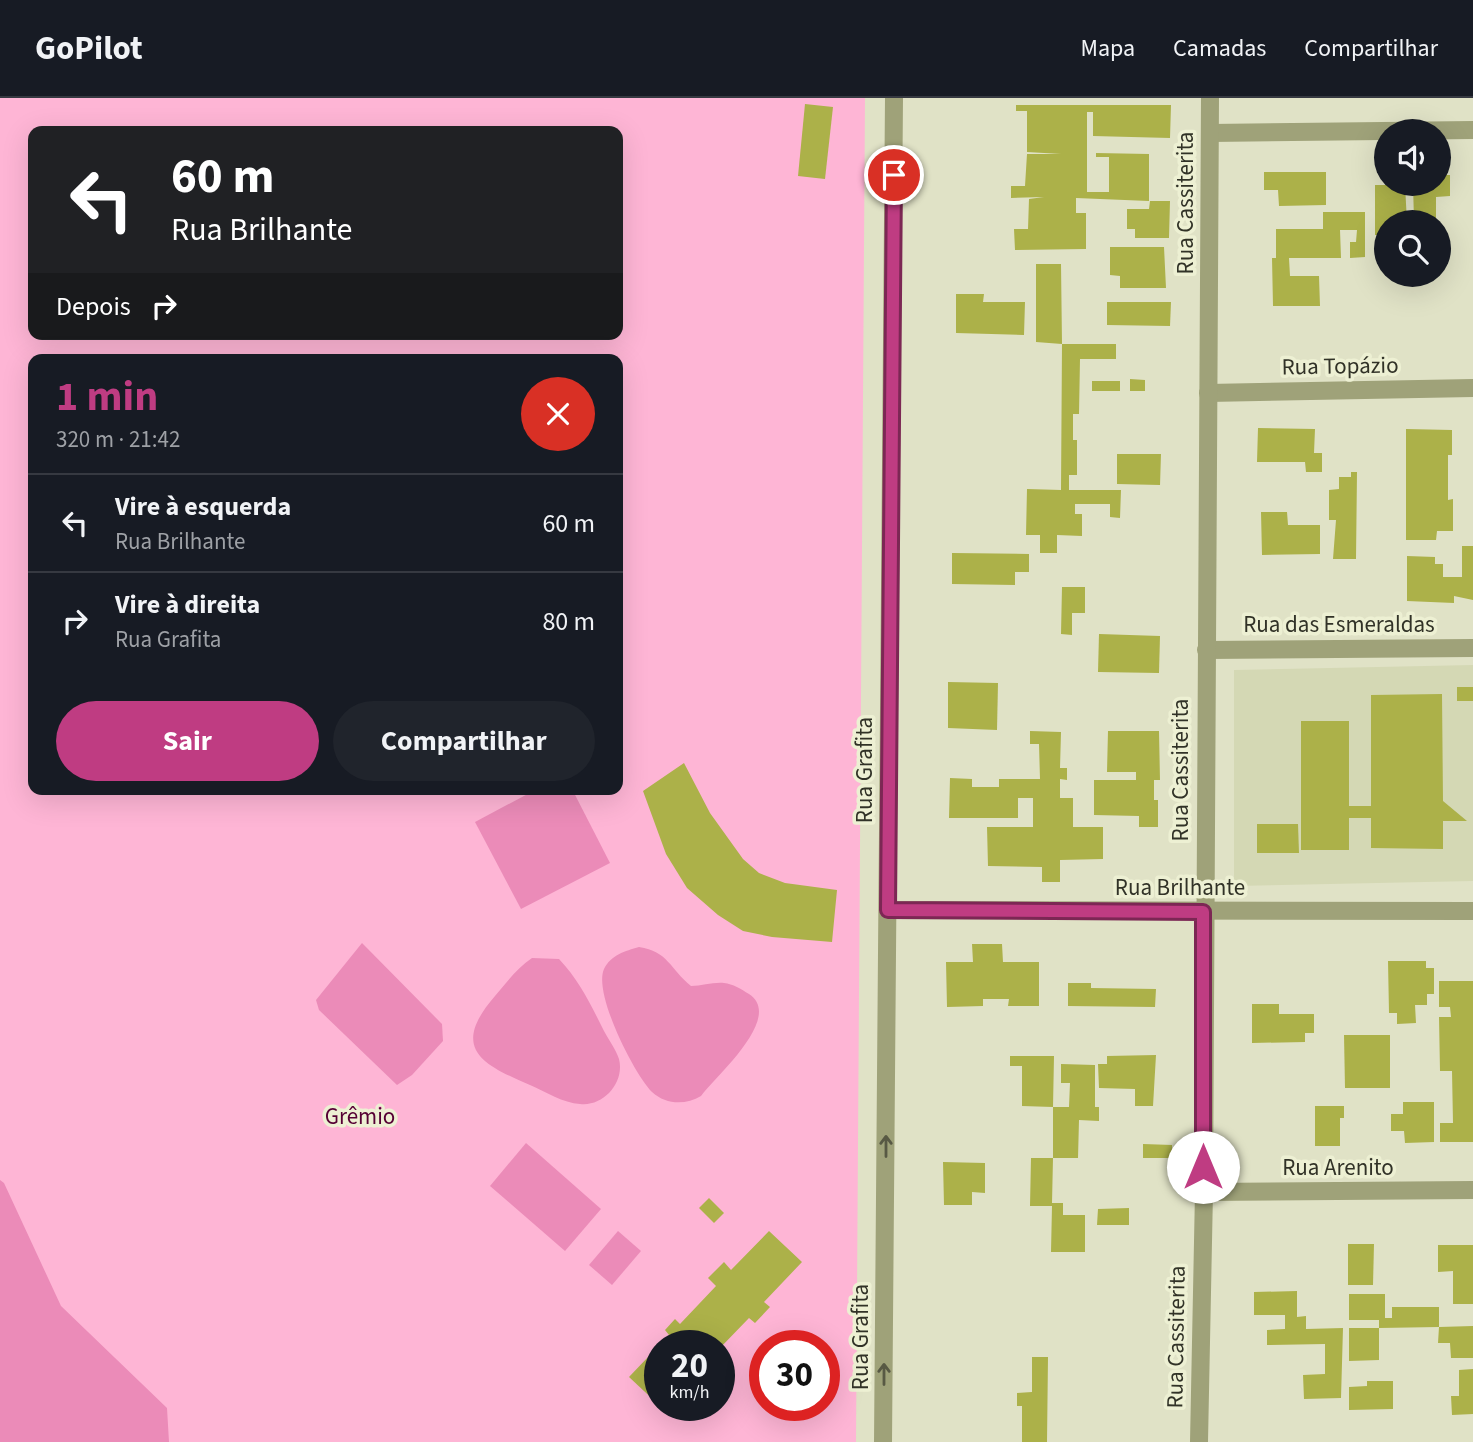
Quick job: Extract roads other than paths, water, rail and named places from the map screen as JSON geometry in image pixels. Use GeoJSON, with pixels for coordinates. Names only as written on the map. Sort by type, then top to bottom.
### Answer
{"type":"FeatureCollection","features":[{"type":"Feature","properties":{"kind":"street","name":"Rua Grafita"},"geometry":{"type":"LineString","coordinates":[[883,1442],[894,98]]}},
{"type":"Feature","properties":{"kind":"street","name":"Rua Cassiterita"},"geometry":{"type":"LineString","coordinates":[[1199,1442],[1210,98]]}},
{"type":"Feature","properties":{"kind":"street"},"geometry":{"type":"LineString","coordinates":[[1210,133],[1473,130]]}},
{"type":"Feature","properties":{"kind":"street","name":"Rua Topázio"},"geometry":{"type":"LineString","coordinates":[[1208,393],[1473,388]]}},
{"type":"Feature","properties":{"kind":"street","name":"Rua das Esmeraldas"},"geometry":{"type":"LineString","coordinates":[[1206,650],[1473,648]]}},
{"type":"Feature","properties":{"kind":"street","name":"Rua Brilhante"},"geometry":{"type":"LineString","coordinates":[[888,910],[1473,911]]}},
{"type":"Feature","properties":{"kind":"street","name":"Rua Arenito"},"geometry":{"type":"LineString","coordinates":[[1203,1192],[1473,1190]]}},
{"type":"Feature","properties":{"kind":"park label","name":"Grêmio"},"geometry":{"type":"Point","coordinates":[360,1116]}}]}
